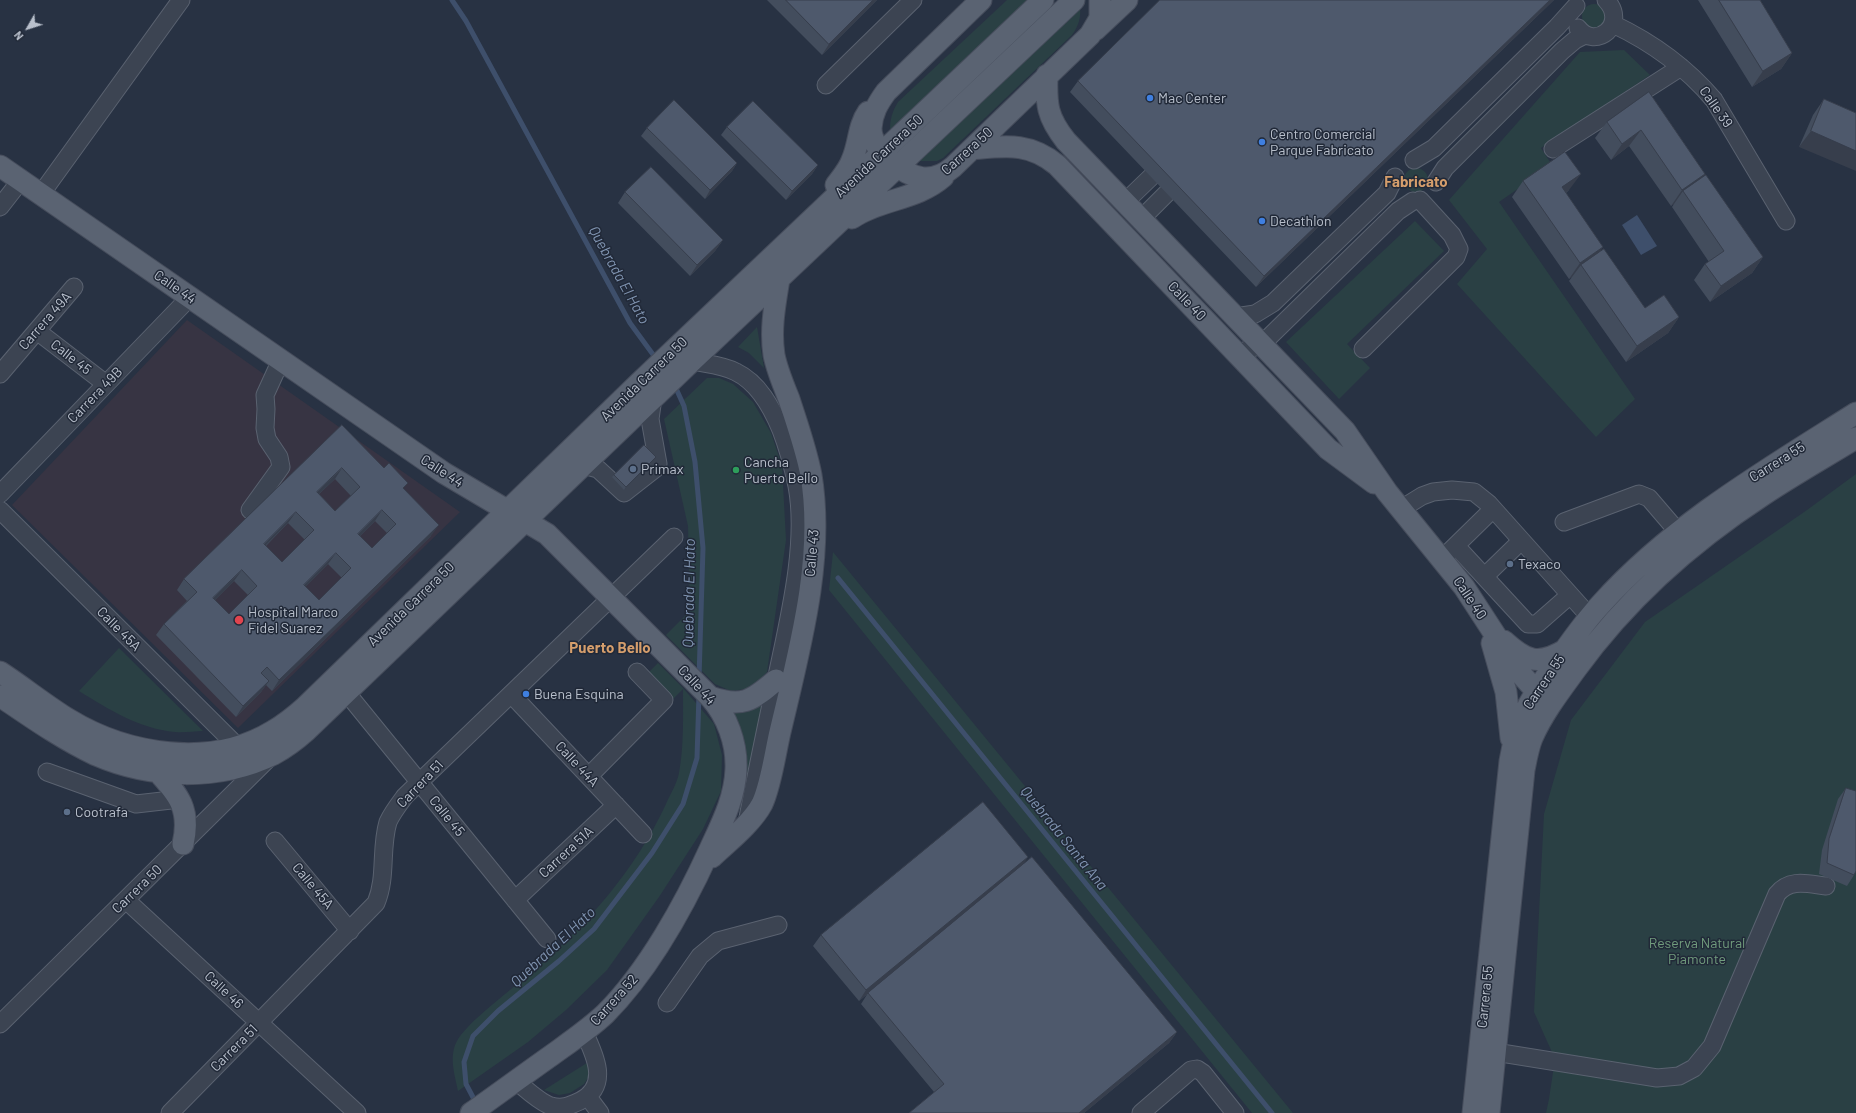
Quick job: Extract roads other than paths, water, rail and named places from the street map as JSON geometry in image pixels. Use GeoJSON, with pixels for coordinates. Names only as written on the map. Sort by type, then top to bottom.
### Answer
{"type":"FeatureCollection","features":[{"type":"Feature","properties":{"kind":"main road","name":"Carrera 50"},"geometry":{"type":"LineString","coordinates":[[981,0],[886,92],[876,106],[871,129],[874,141],[882,152],[897,167],[910,175],[924,178],[939,176],[953,167],[1090,35],[1100,18],[1100,0]]}},
{"type":"Feature","properties":{"kind":"main road","name":"Avenida Carrera 50"},"geometry":{"type":"LineString","coordinates":[[683,360],[808,223],[1043,0]]}},
{"type":"Feature","properties":{"kind":"main road","name":"Avenida Carrera 50"},"geometry":{"type":"LineString","coordinates":[[0,672],[68,718],[93,732],[122,743],[142,748],[179,754],[218,752],[238,747],[273,732],[305,707],[506,511],[779,279],[1074,0]]}},
{"type":"Feature","properties":{"kind":"main road"},"geometry":{"type":"LineString","coordinates":[[1090,35],[1104,17],[1113,0]]}},
{"type":"Feature","properties":{"kind":"main road"},"geometry":{"type":"LineString","coordinates":[[1090,35],[1127,0]]}},
{"type":"Feature","properties":{"kind":"main road","name":"Calle 40"},"geometry":{"type":"LineString","coordinates":[[1048,75],[1048,105],[1054,125],[1066,140],[1141,219],[1346,431],[1387,492],[1401,509],[1449,552],[1482,614],[1520,673],[1550,706]]}},
{"type":"Feature","properties":{"kind":"main road"},"geometry":{"type":"LineString","coordinates":[[808,223],[849,167],[853,159],[861,125],[867,113],[886,92]]}},
{"type":"Feature","properties":{"kind":"main road","name":"Calle 40"},"geometry":{"type":"LineString","coordinates":[[972,148],[1004,146],[1019,147],[1045,155],[1328,449],[1387,492]]}},
{"type":"Feature","properties":{"kind":"main road","name":"Calle 44"},"geometry":{"type":"LineString","coordinates":[[0,166],[444,473],[547,534],[611,597],[710,697],[720,710],[731,736],[735,752],[736,769],[730,806],[702,868]]}},
{"type":"Feature","properties":{"kind":"main road"},"geometry":{"type":"LineString","coordinates":[[823,237],[870,208],[925,190],[938,181],[953,167]]}},
{"type":"Feature","properties":{"kind":"main road","name":"Calle 43"},"geometry":{"type":"LineString","coordinates":[[702,868],[761,806],[766,791],[803,628],[814,543],[813,495],[806,455],[778,372],[774,351],[773,318],[779,279]]}},
{"type":"Feature","properties":{"kind":"main road","name":"Avenida Carrera 50"},"geometry":{"type":"LineString","coordinates":[[0,696],[56,734],[97,755],[118,763],[157,771],[194,774],[223,770],[248,764],[274,754],[291,744],[306,731],[525,522],[583,465],[646,391]]}},
{"type":"Feature","properties":{"kind":"main road","name":"Carrera 55"},"geometry":{"type":"LineString","coordinates":[[1473,1113],[1512,746],[1524,711],[1535,691],[1590,617],[1631,574],[1679,533],[1741,485],[1856,413]]}},
{"type":"Feature","properties":{"kind":"main road","name":"Carrera 55"},"geometry":{"type":"LineString","coordinates":[[1489,1113],[1524,770],[1532,739],[1550,706],[1593,646],[1612,623],[1653,581],[1680,557],[1762,495],[1856,438]]}},
{"type":"Feature","properties":{"kind":"main road"},"geometry":{"type":"LineString","coordinates":[[1482,614],[1514,650],[1526,658],[1547,660],[1565,650]]}},
{"type":"Feature","properties":{"kind":"main road"},"geometry":{"type":"LineString","coordinates":[[1482,614],[1506,692],[1512,746]]}},
{"type":"Feature","properties":{"kind":"main road"},"geometry":{"type":"LineString","coordinates":[[710,697],[731,703],[745,702],[761,694],[776,680]]}},
{"type":"Feature","properties":{"kind":"main road"},"geometry":{"type":"LineString","coordinates":[[157,771],[174,789],[180,799],[186,819],[186,830],[183,844]]}},
{"type":"Feature","properties":{"kind":"main road","name":"Carrera 52"},"geometry":{"type":"LineString","coordinates":[[471,1113],[584,1032],[605,1014],[624,993],[640,970],[678,912],[702,868]]}},
{"type":"Feature","properties":{"kind":"street"},"geometry":{"type":"LineString","coordinates":[[41,194],[181,0]]}},
{"type":"Feature","properties":{"kind":"street"},"geometry":{"type":"LineString","coordinates":[[826,84],[913,0]]}},
{"type":"Feature","properties":{"kind":"street"},"geometry":{"type":"LineString","coordinates":[[1579,3],[1574,19],[1580,31],[1585,35]]}},
{"type":"Feature","properties":{"kind":"street"},"geometry":{"type":"LineString","coordinates":[[1235,317],[1255,314],[1273,303],[1387,193],[1402,165],[1414,160],[1434,148],[1558,27],[1579,3]]}},
{"type":"Feature","properties":{"kind":"street"},"geometry":{"type":"LineString","coordinates":[[1237,354],[1262,344],[1398,211],[1416,200],[1431,194],[1436,182],[1445,168],[1562,51],[1575,40],[1585,35],[1598,36],[1605,34],[1612,9]]}},
{"type":"Feature","properties":{"kind":"street","name":"Calle 39"},"geometry":{"type":"LineString","coordinates":[[1612,9],[1640,39],[1692,76],[1714,100],[1786,221]]}},
{"type":"Feature","properties":{"kind":"street"},"geometry":{"type":"LineString","coordinates":[[1553,148],[1680,67]]}},
{"type":"Feature","properties":{"kind":"street"},"geometry":{"type":"LineString","coordinates":[[1414,160],[1427,164],[1435,175],[1436,182]]}},
{"type":"Feature","properties":{"kind":"street"},"geometry":{"type":"LineString","coordinates":[[1125,202],[1151,177]]}},
{"type":"Feature","properties":{"kind":"street"},"geometry":{"type":"LineString","coordinates":[[1363,348],[1456,257],[1459,250],[1452,235],[1416,200],[1407,199],[1397,190],[1395,177]]}},
{"type":"Feature","properties":{"kind":"street"},"geometry":{"type":"LineString","coordinates":[[0,207],[21,180]]}},
{"type":"Feature","properties":{"kind":"street"},"geometry":{"type":"LineString","coordinates":[[1141,219],[1167,193]]}},
{"type":"Feature","properties":{"kind":"street","name":"Carrera 49A"},"geometry":{"type":"LineString","coordinates":[[0,374],[74,287]]}},
{"type":"Feature","properties":{"kind":"street","name":"Carrera 49B"},"geometry":{"type":"LineString","coordinates":[[0,494],[190,297]]}},
{"type":"Feature","properties":{"kind":"street","name":"Calle 45"},"geometry":{"type":"LineString","coordinates":[[37,331],[106,384]]}},
{"type":"Feature","properties":{"kind":"street"},"geometry":{"type":"LineString","coordinates":[[250,510],[282,467],[279,457],[267,439],[265,428],[265,395],[281,360]]}},
{"type":"Feature","properties":{"kind":"street","name":"Calle 43"},"geometry":{"type":"LineString","coordinates":[[683,360],[736,371],[748,380],[762,394],[776,419],[791,463],[797,487],[799,507],[798,550],[793,596],[746,823]]}},
{"type":"Feature","properties":{"kind":"street"},"geometry":{"type":"LineString","coordinates":[[583,465],[598,469],[624,492],[656,468],[658,464],[646,391]]}},
{"type":"Feature","properties":{"kind":"street"},"geometry":{"type":"LineString","coordinates":[[1401,509],[1422,496],[1433,492],[1452,490],[1474,492],[1493,509],[1590,617]]}},
{"type":"Feature","properties":{"kind":"street"},"geometry":{"type":"LineString","coordinates":[[1564,522],[1639,494],[1649,498],[1679,533]]}},
{"type":"Feature","properties":{"kind":"street"},"geometry":{"type":"LineString","coordinates":[[1493,509],[1449,552],[1485,576],[1528,624],[1537,624],[1570,595]]}},
{"type":"Feature","properties":{"kind":"street","name":"Calle 45A"},"geometry":{"type":"LineString","coordinates":[[0,510],[238,747]]}},
{"type":"Feature","properties":{"kind":"street","name":"Carrera 51"},"geometry":{"type":"LineString","coordinates":[[177,1111],[259,1022],[376,903],[383,880],[385,833],[389,821],[406,796],[674,537]]}},
{"type":"Feature","properties":{"kind":"street"},"geometry":{"type":"LineString","coordinates":[[1485,576],[1521,540]]}},
{"type":"Feature","properties":{"kind":"street"},"geometry":{"type":"LineString","coordinates":[[1482,614],[1497,589]]}},
{"type":"Feature","properties":{"kind":"street"},"geometry":{"type":"LineString","coordinates":[[589,776],[664,700],[637,672]]}},
{"type":"Feature","properties":{"kind":"street","name":"Calle 45"},"geometry":{"type":"LineString","coordinates":[[346,692],[547,939]]}},
{"type":"Feature","properties":{"kind":"street","name":"Calle 44A"},"geometry":{"type":"LineString","coordinates":[[512,694],[643,834]]}},
{"type":"Feature","properties":{"kind":"street","name":"Carrera 50"},"geometry":{"type":"LineString","coordinates":[[0,1024],[274,754]]}},
{"type":"Feature","properties":{"kind":"street"},"geometry":{"type":"LineString","coordinates":[[47,772],[136,804],[180,799]]}},
{"type":"Feature","properties":{"kind":"street","name":"Carrera 51A"},"geometry":{"type":"LineString","coordinates":[[515,900],[616,805]]}},
{"type":"Feature","properties":{"kind":"street","name":"Calle 45A"},"geometry":{"type":"LineString","coordinates":[[276,841],[350,931]]}},
{"type":"Feature","properties":{"kind":"street"},"geometry":{"type":"LineString","coordinates":[[1495,1052],[1657,1078],[1679,1076],[1694,1068],[1712,1046],[1777,894],[1783,887],[1791,883],[1826,886]]}},
{"type":"Feature","properties":{"kind":"street","name":"Calle 46"},"geometry":{"type":"LineString","coordinates":[[126,900],[357,1113]]}},
{"type":"Feature","properties":{"kind":"street"},"geometry":{"type":"LineString","coordinates":[[667,1003],[700,956],[718,941],[778,925]]}},
{"type":"Feature","properties":{"kind":"street"},"geometry":{"type":"LineString","coordinates":[[516,1081],[550,1105],[566,1108],[588,1097],[593,1092],[598,1078],[596,1057],[584,1032]]}},
{"type":"Feature","properties":{"kind":"street"},"geometry":{"type":"LineString","coordinates":[[1141,1113],[1191,1070],[1197,1069],[1204,1073],[1235,1113]]}},
{"type":"Feature","properties":{"kind":"street"},"geometry":{"type":"LineString","coordinates":[[588,1097],[600,1113]]}},
{"type":"Feature","properties":{"kind":"water"},"geometry":{"type":"Polygon","coordinates":[[[1637,215],[1657,246],[1641,255],[1622,225],[1637,215]]]}},
{"type":"Feature","properties":{"kind":"waterway","name":"Quebrada El Hato"},"geometry":{"type":"LineString","coordinates":[[452,0],[466,21],[630,323],[657,360]]}},
{"type":"Feature","properties":{"kind":"waterway","name":"Quebrada El Hato"},"geometry":{"type":"LineString","coordinates":[[674,384],[684,406],[695,462],[703,548],[699,678]]}},
{"type":"Feature","properties":{"kind":"waterway","name":"Quebrada Santa Ana"},"geometry":{"type":"LineString","coordinates":[[838,578],[1272,1113]]}},
{"type":"Feature","properties":{"kind":"waterway","name":"Quebrada El Hato"},"geometry":{"type":"LineString","coordinates":[[476,1103],[466,1084],[464,1062],[473,1036],[498,1011],[559,961],[594,929],[652,853],[683,804],[697,758],[699,694]]}},
{"type":"Feature","properties":{"kind":"place","name":"Mac Center"},"geometry":{"type":"Point","coordinates":[1150,98]}},
{"type":"Feature","properties":{"kind":"place","name":"Centro Comercial Parque Fabricato"},"geometry":{"type":"Point","coordinates":[1262,142]}},
{"type":"Feature","properties":{"kind":"place","name":"Decathlon"},"geometry":{"type":"Point","coordinates":[1262,221]}},
{"type":"Feature","properties":{"kind":"place","name":"Primax"},"geometry":{"type":"Point","coordinates":[633,469]}},
{"type":"Feature","properties":{"kind":"place","name":"Cancha Puerto Bello"},"geometry":{"type":"Point","coordinates":[736,470]}},
{"type":"Feature","properties":{"kind":"place","name":"Texaco"},"geometry":{"type":"Point","coordinates":[1510,564]}},
{"type":"Feature","properties":{"kind":"place","name":"Hospital Marco Fidel Suarez"},"geometry":{"type":"Point","coordinates":[239,620]}},
{"type":"Feature","properties":{"kind":"place","name":"Buena Esquina"},"geometry":{"type":"Point","coordinates":[526,694]}},
{"type":"Feature","properties":{"kind":"place","name":"Cootrafa"},"geometry":{"type":"Point","coordinates":[67,812]}},
{"type":"Feature","properties":{"kind":"district","name":"Fabricato"},"geometry":{"type":"Point","coordinates":[1416,182]}},
{"type":"Feature","properties":{"kind":"district","name":"Puerto Bello"},"geometry":{"type":"Point","coordinates":[610,648]}},
{"type":"Feature","properties":{"kind":"park label","name":"Reserva Natural Piamonte"},"geometry":{"type":"Point","coordinates":[1697,952]}}]}
